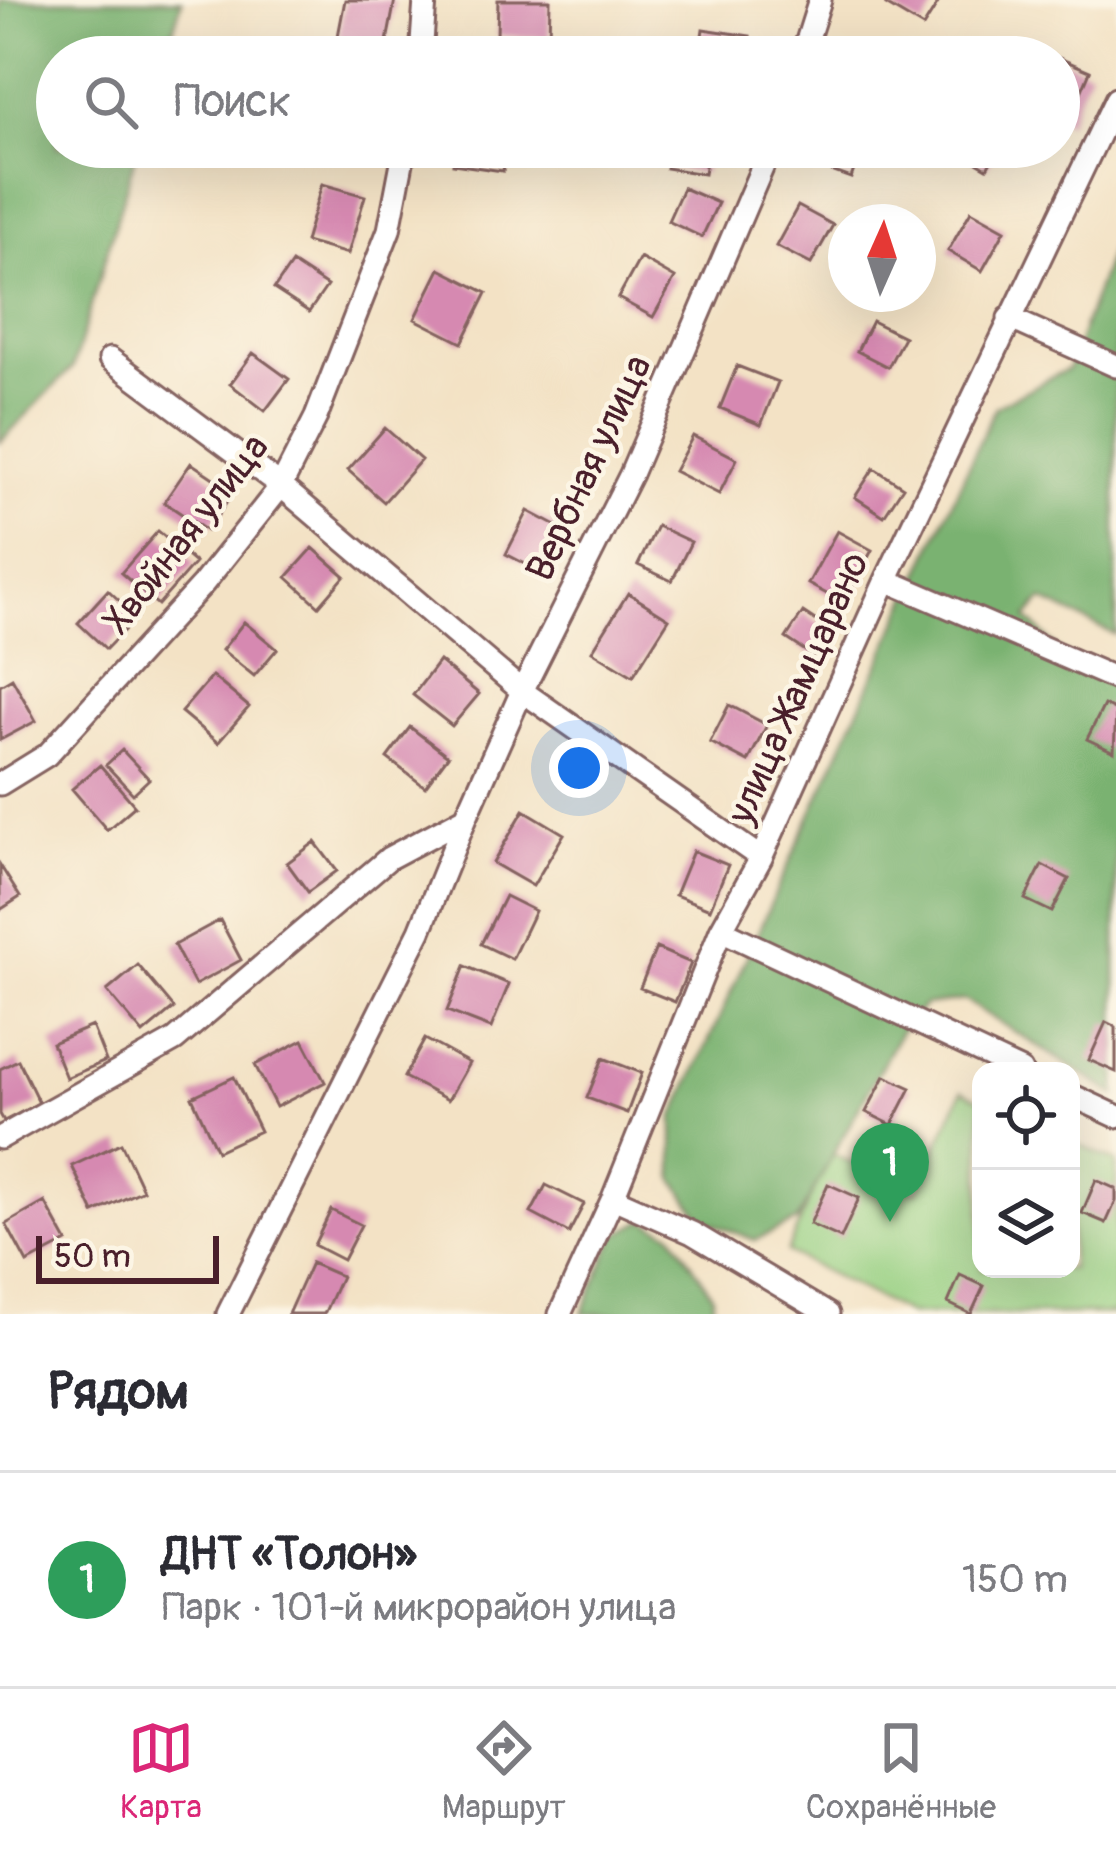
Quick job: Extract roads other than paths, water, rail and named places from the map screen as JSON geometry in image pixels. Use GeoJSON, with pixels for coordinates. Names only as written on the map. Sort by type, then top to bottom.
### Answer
{"type":"FeatureCollection","features":[{"type":"Feature","properties":{"kind":"street"},"geometry":{"type":"LineString","coordinates":[[422,36],[425,0]]}},
{"type":"Feature","properties":{"kind":"street"},"geometry":{"type":"LineString","coordinates":[[809,36],[820,0]]}},
{"type":"Feature","properties":{"kind":"street","name":"улица Жамцарано"},"geometry":{"type":"LineString","coordinates":[[560,1314],[613,1198],[721,930],[761,858],[886,580],[1116,99]]}},
{"type":"Feature","properties":{"kind":"street","name":"Хвойная улица"},"geometry":{"type":"LineString","coordinates":[[0,784],[47,755],[203,584],[281,486],[316,417],[389,230],[401,168]]}},
{"type":"Feature","properties":{"kind":"street","name":"Вербная улица"},"geometry":{"type":"LineString","coordinates":[[229,1314],[420,931],[522,691],[631,474],[763,168]]}},
{"type":"Feature","properties":{"kind":"street"},"geometry":{"type":"LineString","coordinates":[[1009,318],[1116,366]]}},
{"type":"Feature","properties":{"kind":"street"},"geometry":{"type":"LineString","coordinates":[[110,359],[281,486],[522,691],[761,858]]}},
{"type":"Feature","properties":{"kind":"street"},"geometry":{"type":"LineString","coordinates":[[886,580],[1116,679]]}},
{"type":"Feature","properties":{"kind":"street"},"geometry":{"type":"LineString","coordinates":[[0,1138],[175,1040],[389,858],[466,817]]}},
{"type":"Feature","properties":{"kind":"street"},"geometry":{"type":"LineString","coordinates":[[721,930],[1002,1062]]}},
{"type":"Feature","properties":{"kind":"street"},"geometry":{"type":"LineString","coordinates":[[1080,1099],[1116,1116]]}},
{"type":"Feature","properties":{"kind":"street"},"geometry":{"type":"LineString","coordinates":[[613,1198],[692,1233],[828,1314]]}},
{"type":"Feature","properties":{"kind":"place","name":"ДНТ «Толон»"},"geometry":{"type":"Point","coordinates":[890,1222]}}]}
